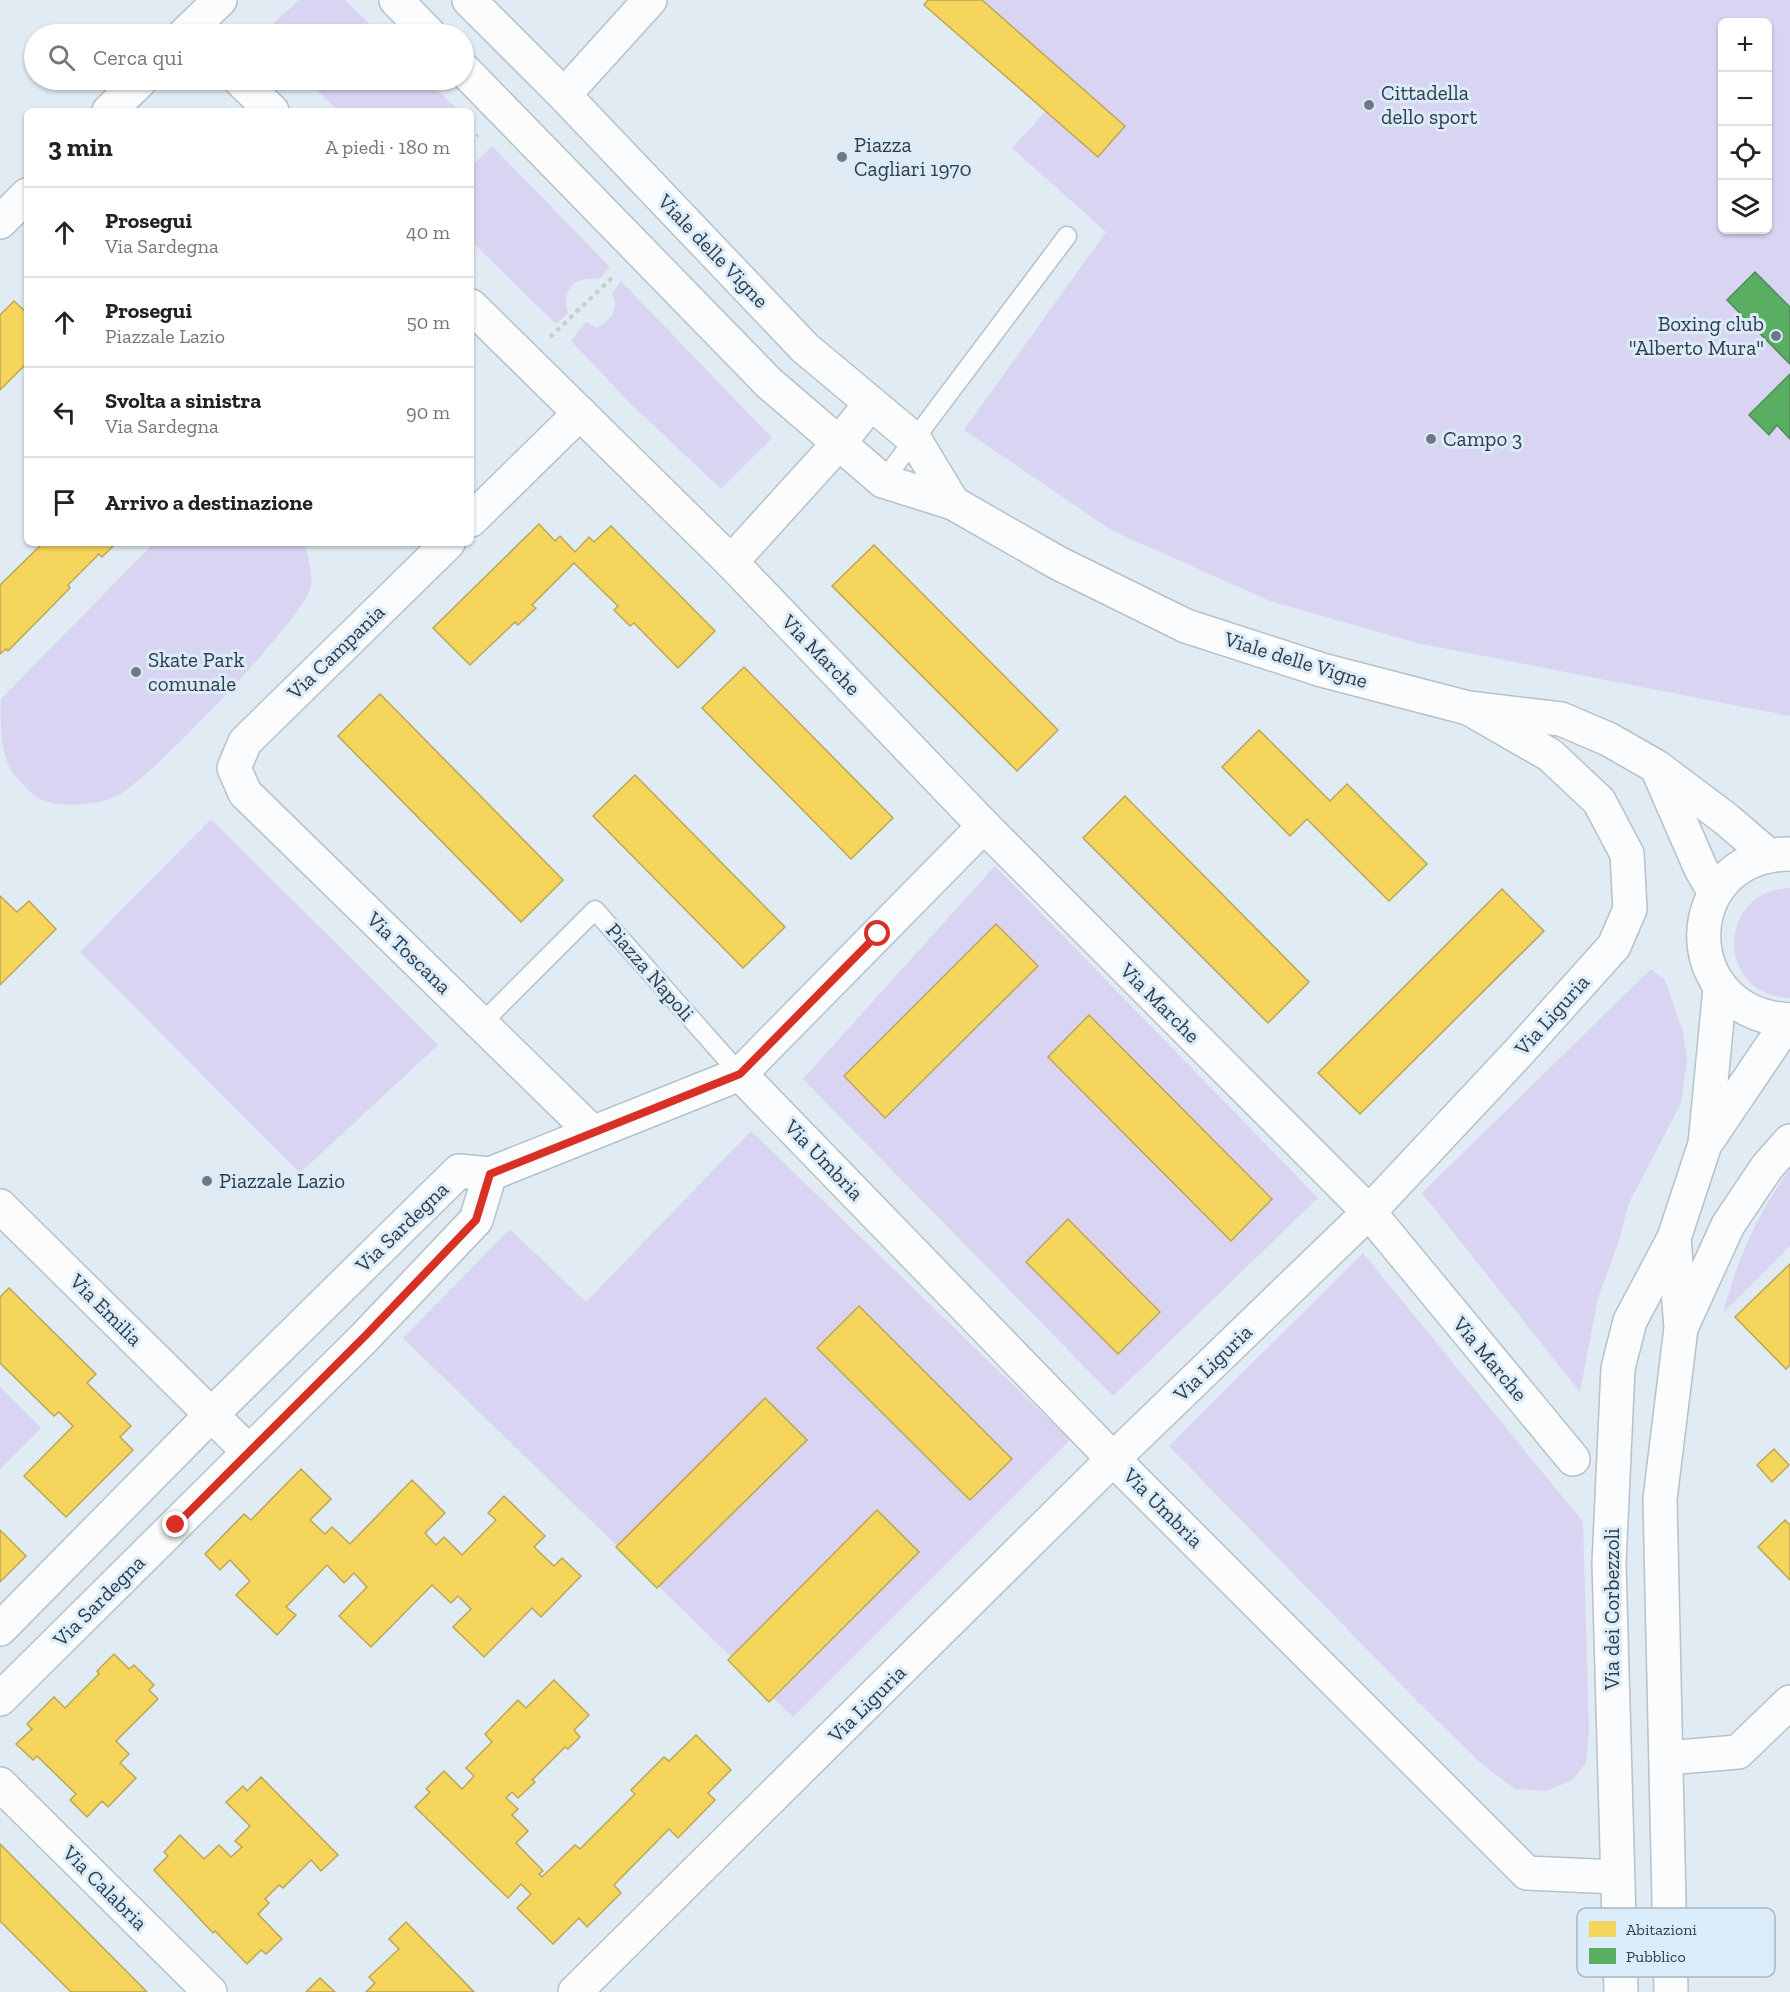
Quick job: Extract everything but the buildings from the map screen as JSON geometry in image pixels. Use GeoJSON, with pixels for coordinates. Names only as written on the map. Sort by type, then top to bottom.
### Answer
{"type":"FeatureCollection","features":[{"type":"Feature","properties":{"kind":"street"},"geometry":{"type":"LineString","coordinates":[[198,24],[220,0]]}},
{"type":"Feature","properties":{"kind":"street"},"geometry":{"type":"LineString","coordinates":[[396,0],[419,24]]}},
{"type":"Feature","properties":{"kind":"street","name":"Viale delle Vigne"},"geometry":{"type":"LineString","coordinates":[[469,0],[564,95],[805,348],[915,440],[954,503]]}},
{"type":"Feature","properties":{"kind":"street"},"geometry":{"type":"LineString","coordinates":[[564,95],[650,0]]}},
{"type":"Feature","properties":{"kind":"street","name":"Viale delle Vigne"},"geometry":{"type":"LineString","coordinates":[[474,80],[769,383],[883,481],[954,503],[1058,563],[1186,626],[1322,670],[1468,708],[1561,719],[1608,739],[1657,767],[1726,819],[1779,855]]}},
{"type":"Feature","properties":{"kind":"street"},"geometry":{"type":"LineString","coordinates":[[113,108],[131,90]]}},
{"type":"Feature","properties":{"kind":"street"},"geometry":{"type":"LineString","coordinates":[[250,90],[269,108]]}},
{"type":"Feature","properties":{"kind":"street"},"geometry":{"type":"LineString","coordinates":[[0,222],[24,198]]}},
{"type":"Feature","properties":{"kind":"street","name":"Via Marche"},"geometry":{"type":"LineString","coordinates":[[474,309],[731,561],[984,826],[1369,1212],[1573,1459]]}},
{"type":"Feature","properties":{"kind":"street"},"geometry":{"type":"LineString","coordinates":[[731,561],[839,443],[871,403]]}},
{"type":"Feature","properties":{"kind":"street"},"geometry":{"type":"LineString","coordinates":[[474,517],[580,413]]}},
{"type":"Feature","properties":{"kind":"street","name":"Via Campania"},"geometry":{"type":"LineString","coordinates":[[234,768],[245,742],[445,546]]}},
{"type":"Feature","properties":{"kind":"street","name":"Via Liguria"},"geometry":{"type":"LineString","coordinates":[[575,1992],[1113,1459],[1369,1212],[1518,1053],[1614,946],[1630,909],[1627,854],[1599,801],[1550,755],[1468,708]]}},
{"type":"Feature","properties":{"kind":"street"},"geometry":{"type":"LineString","coordinates":[[1657,767],[1701,869],[1715,893]]}},
{"type":"Feature","properties":{"kind":"street","name":"Via Toscana"},"geometry":{"type":"LineString","coordinates":[[234,768],[245,793],[592,1132]]}},
{"type":"Feature","properties":{"kind":"street"},"geometry":{"type":"LineString","coordinates":[[490,1174],[740,1074],[984,826]]}},
{"type":"Feature","properties":{"kind":"street"},"geometry":{"type":"LineString","coordinates":[[1779,855],[1747,863],[1729,876],[1715,893],[1706,911],[1703,931],[1704,951],[1710,970],[1720,988],[1734,1002],[1751,1012],[1770,1018],[1790,1020]]}},
{"type":"Feature","properties":{"kind":"street","name":"Via dei Corbezzoli"},"geometry":{"type":"LineString","coordinates":[[1618,1908],[1609,1563],[1618,1368],[1630,1321],[1674,1238],[1706,1144],[1720,988]]}},
{"type":"Feature","properties":{"kind":"street","name":"Via dei Corbezzoli"},"geometry":{"type":"LineString","coordinates":[[1706,1144],[1790,1020]]}},
{"type":"Feature","properties":{"kind":"street","name":"Via Umbria"},"geometry":{"type":"LineString","coordinates":[[740,1074],[1113,1459],[1527,1873],[1617,1877]]}},
{"type":"Feature","properties":{"kind":"street"},"geometry":{"type":"LineString","coordinates":[[1681,1328],[1728,1225],[1767,1167],[1790,1141]]}},
{"type":"Feature","properties":{"kind":"street","name":"Via Sardegna"},"geometry":{"type":"LineString","coordinates":[[0,1629],[441,1187],[459,1172],[490,1174],[476,1220],[365,1336],[0,1699]]}},
{"type":"Feature","properties":{"kind":"street","name":"Via Emilia"},"geometry":{"type":"LineString","coordinates":[[0,1206],[212,1414]]}},
{"type":"Feature","properties":{"kind":"street","name":"Via dei Corbezzoli"},"geometry":{"type":"LineString","coordinates":[[1669,1908],[1660,1499],[1681,1328],[1674,1238]]}},
{"type":"Feature","properties":{"kind":"street"},"geometry":{"type":"LineString","coordinates":[[212,1414],[249,1452]]}},
{"type":"Feature","properties":{"kind":"street"},"geometry":{"type":"LineString","coordinates":[[1666,1758],[1738,1752],[1790,1702]]}},
{"type":"Feature","properties":{"kind":"street","name":"Via Calabria"},"geometry":{"type":"LineString","coordinates":[[0,1784],[210,1992]]}},
{"type":"Feature","properties":{"kind":"street","name":"Via dei Corbezzoli"},"geometry":{"type":"LineString","coordinates":[[1620,1977],[1621,1992]]}},
{"type":"Feature","properties":{"kind":"street","name":"Via dei Corbezzoli"},"geometry":{"type":"LineString","coordinates":[[1671,1977],[1671,1992]]}},
{"type":"Feature","properties":{"kind":"lane"},"geometry":{"type":"LineString","coordinates":[[883,481],[1067,236]]}},
{"type":"Feature","properties":{"kind":"lane","name":"Piazza Napoli"},"geometry":{"type":"LineString","coordinates":[[481,1024],[595,910],[740,1074]]}},
{"type":"Feature","properties":{"kind":"path"},"geometry":{"type":"LineString","coordinates":[[526,360],[640,251]]}},
{"type":"Feature","properties":{"kind":"shaded area"},"geometry":{"type":"Polygon","coordinates":[[[299,0],[345,0],[370,24],[273,24],[299,0]]]}},
{"type":"Feature","properties":{"kind":"shaded area"},"geometry":{"type":"Polygon","coordinates":[[[981,0],[1790,0],[1790,716],[1417,643],[1270,601],[1113,531],[964,430],[1106,232],[1012,148],[1046,111],[1098,156],[1125,126],[981,0]]]}},
{"type":"Feature","properties":{"kind":"shaded area"},"geometry":{"type":"Polygon","coordinates":[[[317,90],[437,90],[456,108],[336,108],[317,90]]]}},
{"type":"Feature","properties":{"kind":"shaded area"},"geometry":{"type":"Polygon","coordinates":[[[492,146],[610,267],[599,279],[583,280],[572,286],[567,297],[568,313],[556,324],[474,244],[474,164],[492,146]]]}},
{"type":"Feature","properties":{"kind":"shaded area"},"geometry":{"type":"Polygon","coordinates":[[[621,281],[772,438],[721,489],[631,404],[571,341],[586,322],[597,328],[610,318],[615,304],[612,293],[621,281]]]}},
{"type":"Feature","properties":{"kind":"shaded area","name":"Skate Park comunale"},"geometry":{"type":"Polygon","coordinates":[[[151,546],[305,546],[310,568],[311,586],[298,610],[250,668],[187,735],[132,785],[115,797],[74,805],[53,803],[32,794],[16,777],[7,761],[1,729],[1,699],[151,546]]]}},
{"type":"Feature","properties":{"kind":"shaded area"},"geometry":{"type":"Polygon","coordinates":[[[211,819],[438,1045],[300,1173],[80,952],[211,819]]]}},
{"type":"Feature","properties":{"kind":"shaded area"},"geometry":{"type":"Polygon","coordinates":[[[995,866],[1318,1198],[1113,1396],[803,1079],[995,866]]]}},
{"type":"Feature","properties":{"kind":"shaded area"},"geometry":{"type":"Polygon","coordinates":[[[1790,888],[1790,998],[1765,992],[1748,980],[1738,962],[1734,943],[1738,923],[1748,906],[1766,893],[1790,888]]]}},
{"type":"Feature","properties":{"kind":"shaded area"},"geometry":{"type":"Polygon","coordinates":[[[1651,969],[1665,980],[1683,1032],[1687,1059],[1681,1103],[1628,1205],[1619,1241],[1598,1298],[1580,1392],[1422,1193],[1651,969]]]}},
{"type":"Feature","properties":{"kind":"shaded area"},"geometry":{"type":"Polygon","coordinates":[[[751,1131],[1070,1440],[793,1717],[403,1338],[510,1229],[586,1302],[751,1131]]]}},
{"type":"Feature","properties":{"kind":"shaded area"},"geometry":{"type":"Polygon","coordinates":[[[1790,1169],[1790,1246],[1723,1313],[1749,1238],[1790,1169]]]}},
{"type":"Feature","properties":{"kind":"shaded area"},"geometry":{"type":"Polygon","coordinates":[[[1363,1253],[1583,1522],[1589,1731],[1586,1763],[1572,1780],[1547,1791],[1515,1789],[1482,1764],[1420,1704],[1169,1446],[1363,1253]]]}},
{"type":"Feature","properties":{"kind":"shaded area"},"geometry":{"type":"Polygon","coordinates":[[[0,1387],[41,1428],[0,1469],[0,1387]]]}},
{"type":"Feature","properties":{"kind":"place","name":"Cittadella dello sport"},"geometry":{"type":"Point","coordinates":[1369,105]}},
{"type":"Feature","properties":{"kind":"place","name":"Piazza Cagliari 1970"},"geometry":{"type":"Point","coordinates":[842,157]}},
{"type":"Feature","properties":{"kind":"place","name":"Boxing club \"Alberto Mura\""},"geometry":{"type":"Point","coordinates":[1776,336]}},
{"type":"Feature","properties":{"kind":"place","name":"Campo 3"},"geometry":{"type":"Point","coordinates":[1431,439]}},
{"type":"Feature","properties":{"kind":"place","name":"Skate Park comunale"},"geometry":{"type":"Point","coordinates":[136,672]}},
{"type":"Feature","properties":{"kind":"place","name":"Piazzale Lazio"},"geometry":{"type":"Point","coordinates":[207,1181]}},
{"type":"Feature","properties":{"kind":"route"},"geometry":{"type":"LineString","coordinates":[[176,1525],[365,1336],[476,1220],[490,1174],[740,1074],[878,934]]}}]}
